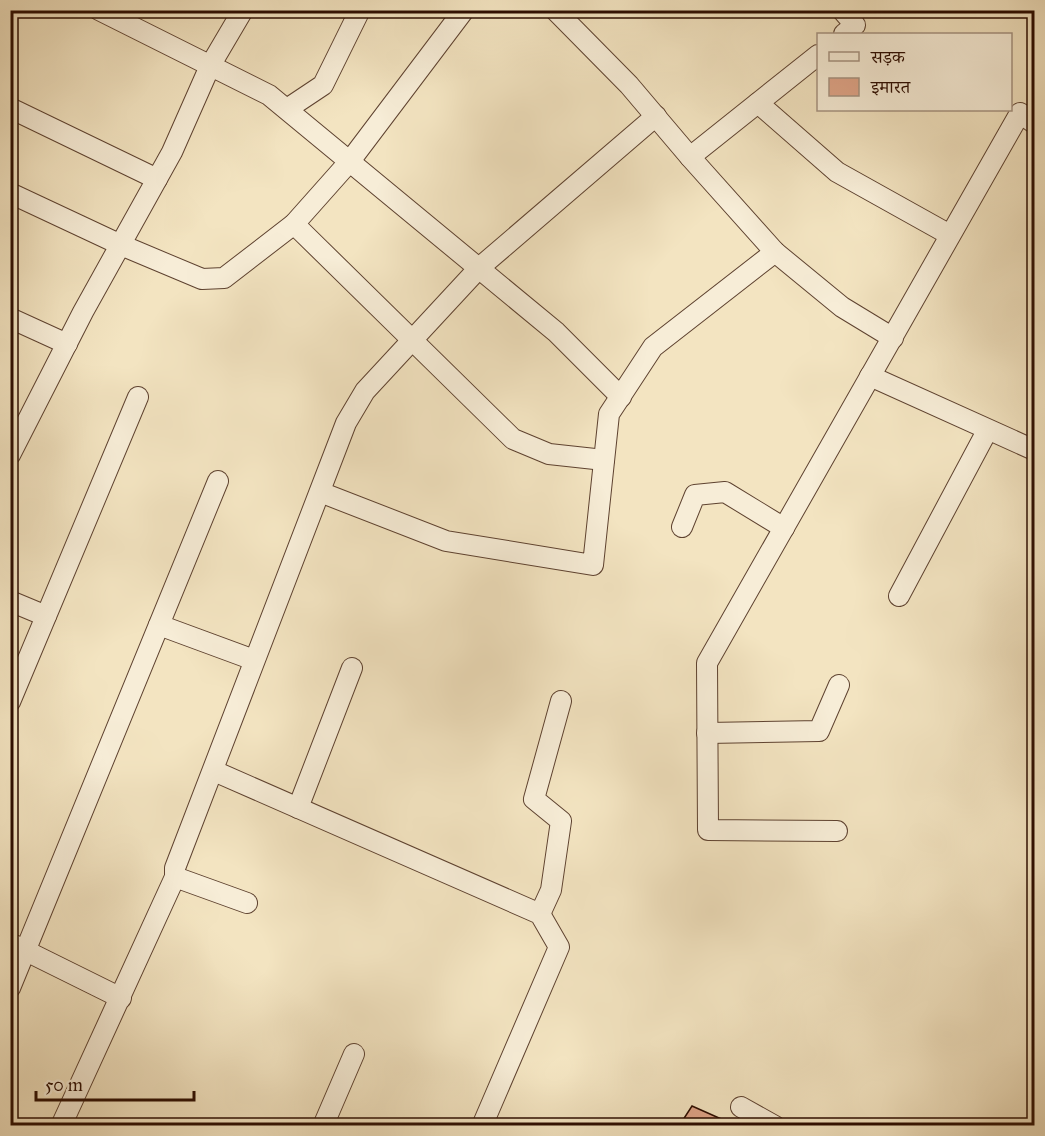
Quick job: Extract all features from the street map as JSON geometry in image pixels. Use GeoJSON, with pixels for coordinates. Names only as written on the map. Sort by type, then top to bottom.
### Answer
{"type":"FeatureCollection","features":[{"type":"Feature","properties":{"kind":"street"},"geometry":{"type":"LineString","coordinates":[[99,10],[269,95],[556,332],[621,397]]}},
{"type":"Feature","properties":{"kind":"street"},"geometry":{"type":"LineString","coordinates":[[10,455],[19,420],[67,344],[172,152],[210,66],[243,10]]}},
{"type":"Feature","properties":{"kind":"street"},"geometry":{"type":"LineString","coordinates":[[286,109],[323,85],[360,10]]}},
{"type":"Feature","properties":{"kind":"street"},"geometry":{"type":"LineString","coordinates":[[10,193],[121,245],[202,279],[224,278],[294,224],[350,161],[464,10]]}},
{"type":"Feature","properties":{"kind":"street"},"geometry":{"type":"LineString","coordinates":[[842,10],[855,25],[845,33]]}},
{"type":"Feature","properties":{"kind":"street"},"geometry":{"type":"LineString","coordinates":[[562,13],[629,85],[690,158],[775,252],[842,306],[893,338]]}},
{"type":"Feature","properties":{"kind":"street"},"geometry":{"type":"LineString","coordinates":[[690,158],[817,57]]}},
{"type":"Feature","properties":{"kind":"street"},"geometry":{"type":"LineString","coordinates":[[758,103],[837,172],[950,235]]}},
{"type":"Feature","properties":{"kind":"street"},"geometry":{"type":"LineString","coordinates":[[10,108],[157,179]]}},
{"type":"Feature","properties":{"kind":"street"},"geometry":{"type":"LineString","coordinates":[[837,831],[708,830],[707,663],[1020,113],[1035,123]]}},
{"type":"Feature","properties":{"kind":"street"},"geometry":{"type":"LineString","coordinates":[[61,1125],[175,877],[174,868],[214,771],[254,660],[346,423],[364,391],[479,268],[656,116]]}},
{"type":"Feature","properties":{"kind":"street"},"geometry":{"type":"LineString","coordinates":[[294,224],[513,439],[549,454],[604,460]]}},
{"type":"Feature","properties":{"kind":"street"},"geometry":{"type":"LineString","coordinates":[[320,492],[446,541],[593,566],[609,414],[653,347],[775,252]]}},
{"type":"Feature","properties":{"kind":"street"},"geometry":{"type":"LineString","coordinates":[[10,318],[67,344]]}},
{"type":"Feature","properties":{"kind":"street"},"geometry":{"type":"LineString","coordinates":[[870,376],[1035,450]]}},
{"type":"Feature","properties":{"kind":"street"},"geometry":{"type":"LineString","coordinates":[[10,702],[138,397]]}},
{"type":"Feature","properties":{"kind":"street"},"geometry":{"type":"LineString","coordinates":[[899,596],[987,430]]}},
{"type":"Feature","properties":{"kind":"street"},"geometry":{"type":"LineString","coordinates":[[10,988],[18,948],[159,625],[218,481]]}},
{"type":"Feature","properties":{"kind":"street"},"geometry":{"type":"LineString","coordinates":[[682,527],[695,495],[725,492],[784,528]]}},
{"type":"Feature","properties":{"kind":"street"},"geometry":{"type":"LineString","coordinates":[[10,601],[46,616]]}},
{"type":"Feature","properties":{"kind":"street"},"geometry":{"type":"LineString","coordinates":[[159,625],[254,660]]}},
{"type":"Feature","properties":{"kind":"street"},"geometry":{"type":"LineString","coordinates":[[298,808],[352,668]]}},
{"type":"Feature","properties":{"kind":"street"},"geometry":{"type":"LineString","coordinates":[[707,733],[819,731],[839,686]]}},
{"type":"Feature","properties":{"kind":"street"},"geometry":{"type":"LineString","coordinates":[[540,914],[551,890],[561,821],[534,799],[561,701]]}},
{"type":"Feature","properties":{"kind":"street"},"geometry":{"type":"LineString","coordinates":[[214,771],[540,914],[559,947],[482,1125]]}},
{"type":"Feature","properties":{"kind":"street"},"geometry":{"type":"LineString","coordinates":[[175,877],[247,903]]}},
{"type":"Feature","properties":{"kind":"street"},"geometry":{"type":"LineString","coordinates":[[18,948],[121,998]]}},
{"type":"Feature","properties":{"kind":"street"},"geometry":{"type":"LineString","coordinates":[[323,1125],[354,1054]]}},
{"type":"Feature","properties":{"kind":"street"},"geometry":{"type":"LineString","coordinates":[[741,1107],[775,1125]]}},
{"type":"Feature","properties":{"kind":"building"},"geometry":{"type":"Polygon","coordinates":[[[692,1106],[737,1126],[679,1126],[692,1106]]]}}]}
